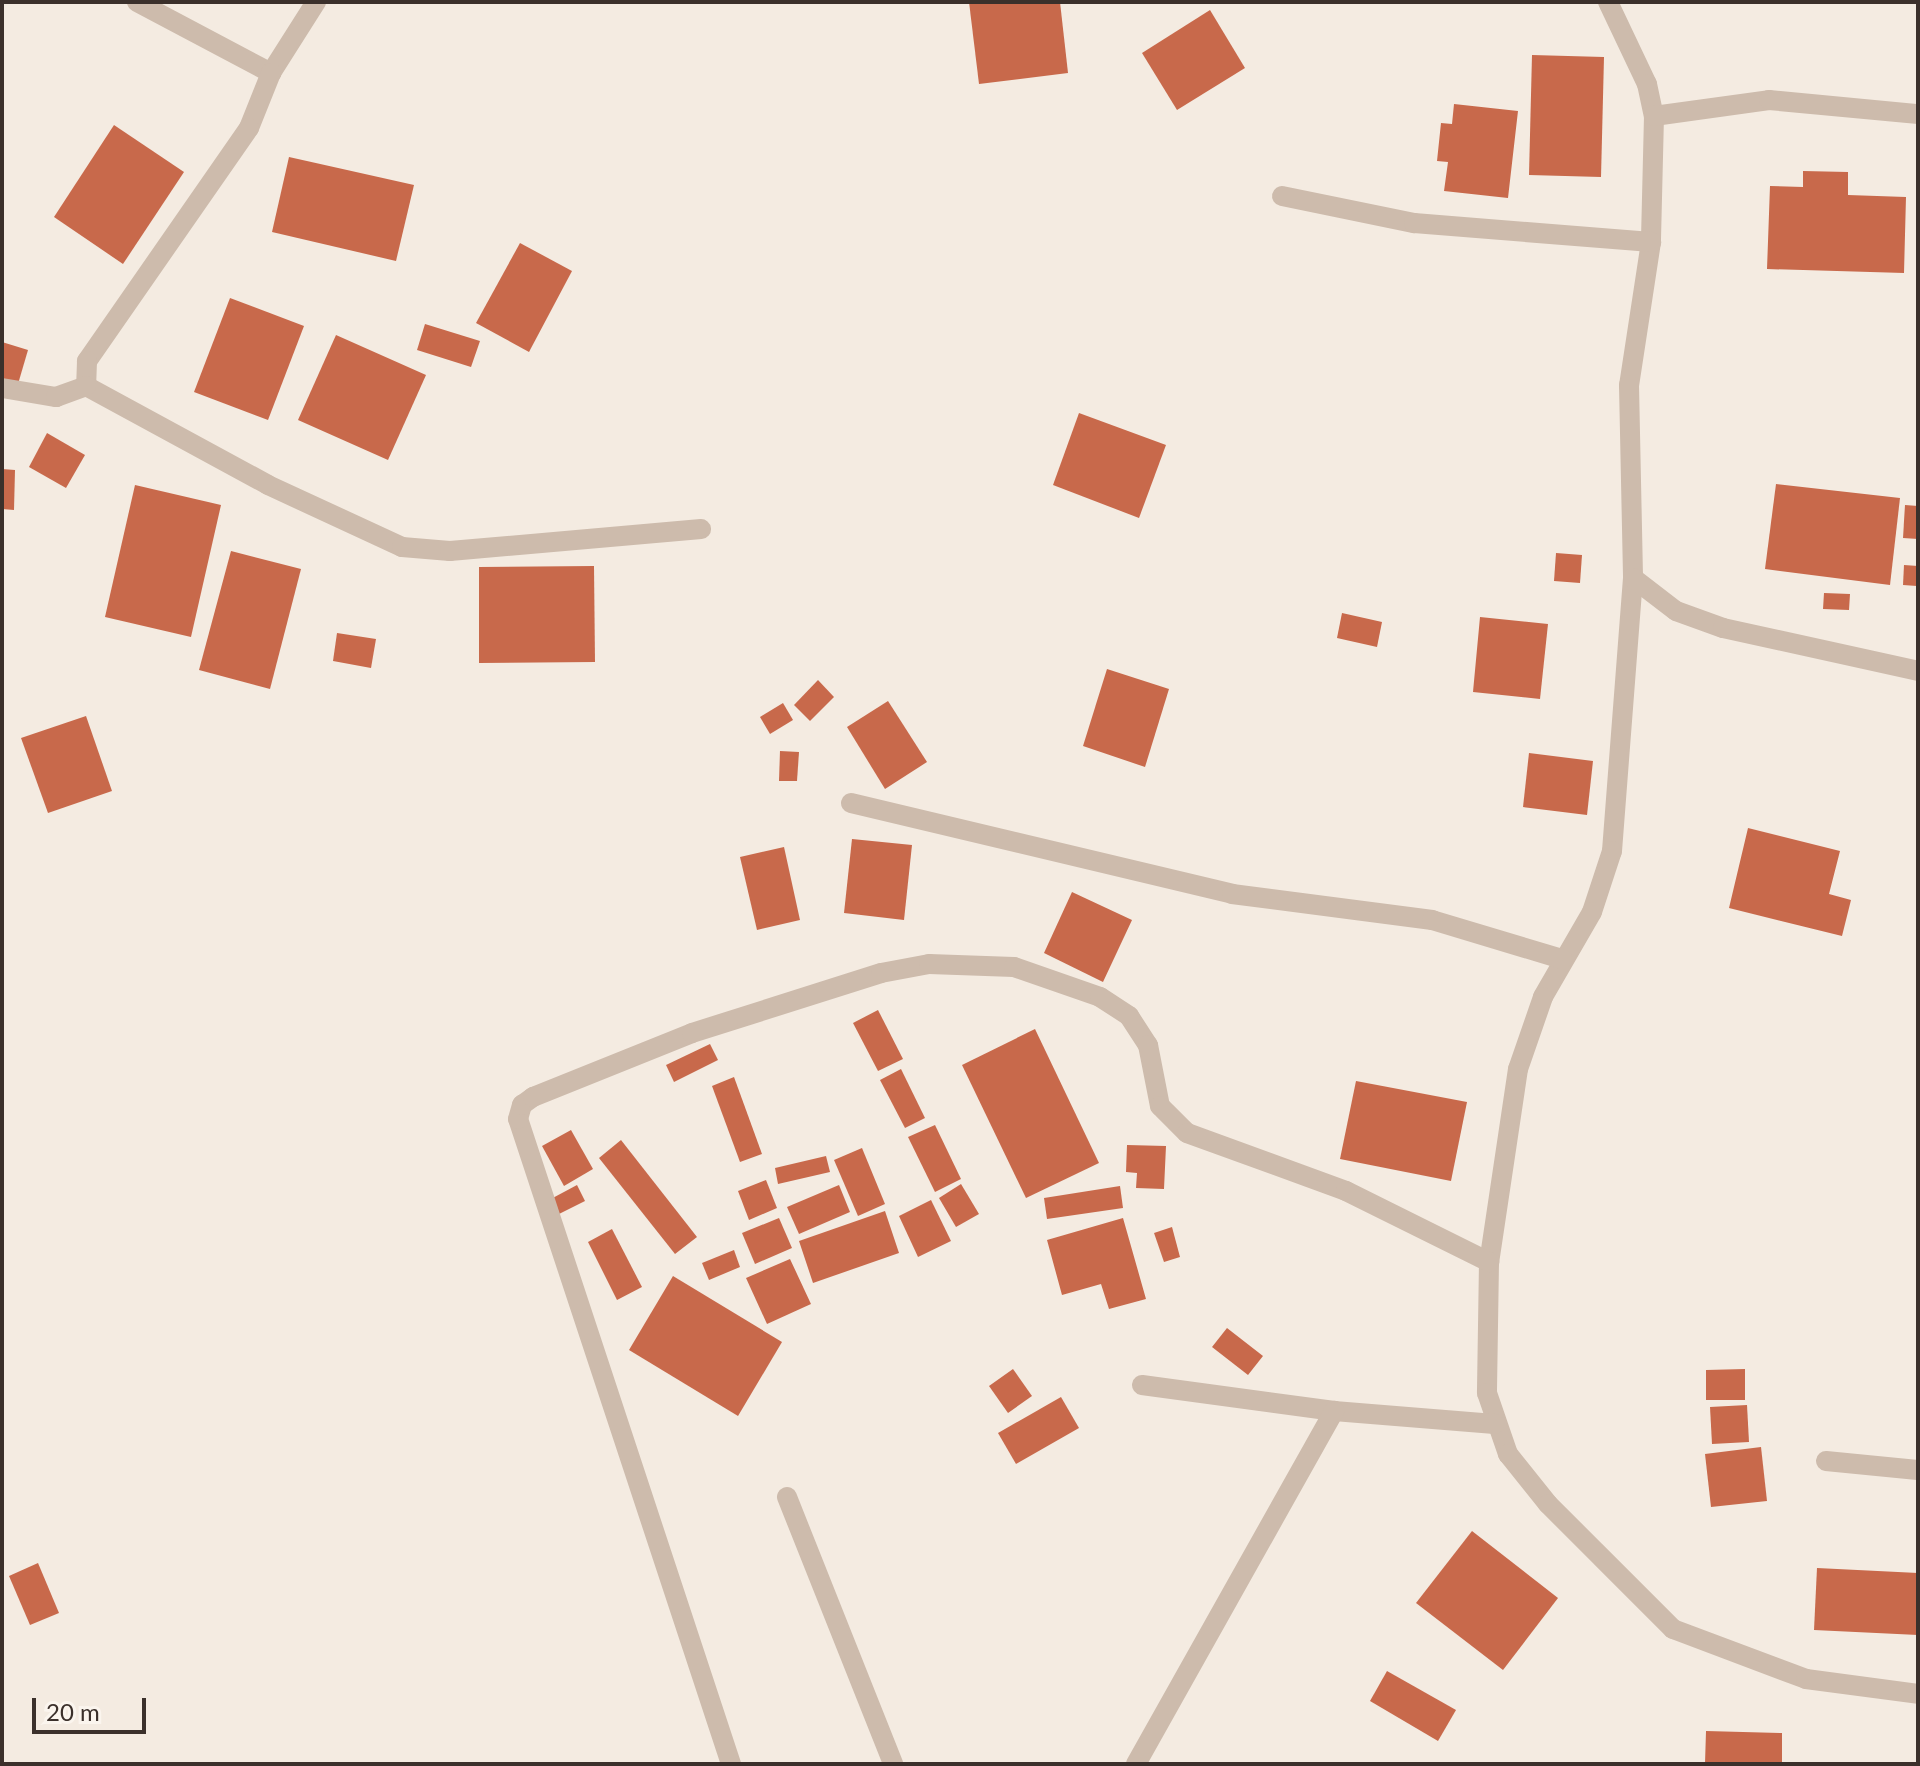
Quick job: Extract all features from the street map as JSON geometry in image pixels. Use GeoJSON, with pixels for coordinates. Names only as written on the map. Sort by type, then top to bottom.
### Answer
{"type":"FeatureCollection","features":[{"type":"Feature","properties":{"kind":"street"},"geometry":{"type":"LineString","coordinates":[[137,2],[271,73]]}},
{"type":"Feature","properties":{"kind":"street"},"geometry":{"type":"LineString","coordinates":[[86,386],[87,361],[249,128],[271,73],[316,2]]}},
{"type":"Feature","properties":{"kind":"street"},"geometry":{"type":"LineString","coordinates":[[1608,2],[1647,84],[1654,116],[1651,242],[1629,385],[1633,578],[1612,851],[1592,912],[1562,959],[1518,1069],[1489,1262],[1487,1393],[1494,1424],[1508,1454],[1548,1504],[1673,1629],[1806,1679],[1918,1694]]}},
{"type":"Feature","properties":{"kind":"street"},"geometry":{"type":"LineString","coordinates":[[1654,116],[1769,100],[1918,114]]}},
{"type":"Feature","properties":{"kind":"street"},"geometry":{"type":"LineString","coordinates":[[1282,196],[1414,223],[1651,242]]}},
{"type":"Feature","properties":{"kind":"street"},"geometry":{"type":"LineString","coordinates":[[2,388],[56,397],[86,386],[268,485],[402,547],[450,551],[701,529]]}},
{"type":"Feature","properties":{"kind":"street"},"geometry":{"type":"LineString","coordinates":[[1633,578],[1676,611],[1723,628],[1918,671]]}},
{"type":"Feature","properties":{"kind":"street"},"geometry":{"type":"LineString","coordinates":[[851,803],[1232,894],[1432,920],[1562,959]]}},
{"type":"Feature","properties":{"kind":"street"},"geometry":{"type":"LineString","coordinates":[[731,1764],[518,1119],[522,1105],[533,1097],[692,1033],[881,973],[929,964],[1014,967],[1100,997],[1129,1016],[1148,1045],[1160,1106],[1187,1133],[1346,1191],[1489,1262]]}},
{"type":"Feature","properties":{"kind":"street"},"geometry":{"type":"LineString","coordinates":[[1142,1385],[1334,1411],[1494,1424]]}},
{"type":"Feature","properties":{"kind":"street"},"geometry":{"type":"LineString","coordinates":[[1136,1764],[1334,1411]]}},
{"type":"Feature","properties":{"kind":"street"},"geometry":{"type":"LineString","coordinates":[[1826,1461],[1918,1470]]}},
{"type":"Feature","properties":{"kind":"street"},"geometry":{"type":"LineString","coordinates":[[787,1497],[893,1764]]}},
{"type":"Feature","properties":{"kind":"building"},"geometry":{"type":"Polygon","coordinates":[[[969,2],[1060,2],[1068,73],[979,84],[969,2]]]}},
{"type":"Feature","properties":{"kind":"building"},"geometry":{"type":"Polygon","coordinates":[[[1210,10],[1245,68],[1177,110],[1142,53],[1210,10]]]}},
{"type":"Feature","properties":{"kind":"building"},"geometry":{"type":"Polygon","coordinates":[[[1532,55],[1604,57],[1601,177],[1529,175],[1532,55]]]}},
{"type":"Feature","properties":{"kind":"building"},"geometry":{"type":"Polygon","coordinates":[[[1454,104],[1518,111],[1508,198],[1444,191],[1448,162],[1437,161],[1441,123],[1452,124],[1454,104]]]}},
{"type":"Feature","properties":{"kind":"building"},"geometry":{"type":"Polygon","coordinates":[[[114,125],[184,172],[123,264],[54,217],[114,125]]]}},
{"type":"Feature","properties":{"kind":"building"},"geometry":{"type":"Polygon","coordinates":[[[289,157],[414,185],[396,261],[272,232],[289,157]]]}},
{"type":"Feature","properties":{"kind":"building"},"geometry":{"type":"Polygon","coordinates":[[[1803,171],[1848,172],[1848,195],[1906,197],[1904,273],[1767,269],[1770,186],[1803,187],[1803,171]]]}},
{"type":"Feature","properties":{"kind":"building"},"geometry":{"type":"Polygon","coordinates":[[[520,243],[572,271],[529,352],[476,323],[520,243]]]}},
{"type":"Feature","properties":{"kind":"building"},"geometry":{"type":"Polygon","coordinates":[[[230,298],[304,326],[268,420],[194,392],[230,298]]]}},
{"type":"Feature","properties":{"kind":"building"},"geometry":{"type":"Polygon","coordinates":[[[425,324],[480,341],[471,367],[417,350],[425,324]]]}},
{"type":"Feature","properties":{"kind":"building"},"geometry":{"type":"Polygon","coordinates":[[[336,335],[426,375],[388,460],[298,420],[336,335]]]}},
{"type":"Feature","properties":{"kind":"building"},"geometry":{"type":"Polygon","coordinates":[[[2,342],[28,350],[18,384],[2,379],[2,342]]]}},
{"type":"Feature","properties":{"kind":"building"},"geometry":{"type":"Polygon","coordinates":[[[1079,413],[1166,445],[1139,518],[1053,485],[1079,413]]]}},
{"type":"Feature","properties":{"kind":"building"},"geometry":{"type":"Polygon","coordinates":[[[47,433],[85,455],[66,488],[29,467],[47,433]]]}},
{"type":"Feature","properties":{"kind":"building"},"geometry":{"type":"Polygon","coordinates":[[[2,469],[15,470],[14,510],[2,509],[2,469]]]}},
{"type":"Feature","properties":{"kind":"building"},"geometry":{"type":"Polygon","coordinates":[[[1776,484],[1900,498],[1890,585],[1765,569],[1776,484]]]}},
{"type":"Feature","properties":{"kind":"building"},"geometry":{"type":"Polygon","coordinates":[[[135,485],[221,505],[191,637],[105,617],[135,485]]]}},
{"type":"Feature","properties":{"kind":"building"},"geometry":{"type":"Polygon","coordinates":[[[1905,505],[1918,506],[1918,539],[1903,538],[1905,505]]]}},
{"type":"Feature","properties":{"kind":"building"},"geometry":{"type":"Polygon","coordinates":[[[231,551],[301,569],[270,689],[199,670],[231,551]]]}},
{"type":"Feature","properties":{"kind":"building"},"geometry":{"type":"Polygon","coordinates":[[[1556,553],[1582,555],[1580,583],[1554,581],[1556,553]]]}},
{"type":"Feature","properties":{"kind":"building"},"geometry":{"type":"Polygon","coordinates":[[[1904,565],[1918,566],[1917,586],[1903,585],[1904,565]]]}},
{"type":"Feature","properties":{"kind":"building"},"geometry":{"type":"Polygon","coordinates":[[[594,566],[595,662],[479,663],[479,567],[594,566]]]}},
{"type":"Feature","properties":{"kind":"building"},"geometry":{"type":"Polygon","coordinates":[[[1824,593],[1850,594],[1849,610],[1823,609],[1824,593]]]}},
{"type":"Feature","properties":{"kind":"building"},"geometry":{"type":"Polygon","coordinates":[[[1342,613],[1382,622],[1377,647],[1337,638],[1342,613]]]}},
{"type":"Feature","properties":{"kind":"building"},"geometry":{"type":"Polygon","coordinates":[[[1480,617],[1548,624],[1540,699],[1473,692],[1480,617]]]}},
{"type":"Feature","properties":{"kind":"building"},"geometry":{"type":"Polygon","coordinates":[[[337,633],[376,639],[371,668],[333,661],[337,633]]]}},
{"type":"Feature","properties":{"kind":"building"},"geometry":{"type":"Polygon","coordinates":[[[1107,669],[1169,689],[1145,767],[1083,746],[1107,669]]]}},
{"type":"Feature","properties":{"kind":"building"},"geometry":{"type":"Polygon","coordinates":[[[818,680],[834,697],[810,721],[794,705],[818,680]]]}},
{"type":"Feature","properties":{"kind":"building"},"geometry":{"type":"Polygon","coordinates":[[[888,701],[927,762],[885,789],[847,727],[888,701]]]}},
{"type":"Feature","properties":{"kind":"building"},"geometry":{"type":"Polygon","coordinates":[[[783,703],[793,720],[770,734],[760,717],[783,703]]]}},
{"type":"Feature","properties":{"kind":"building"},"geometry":{"type":"Polygon","coordinates":[[[86,716],[112,791],[48,813],[21,738],[86,716]]]}},
{"type":"Feature","properties":{"kind":"building"},"geometry":{"type":"Polygon","coordinates":[[[780,751],[799,752],[797,781],[779,781],[780,751]]]}},
{"type":"Feature","properties":{"kind":"building"},"geometry":{"type":"Polygon","coordinates":[[[1529,753],[1593,761],[1587,815],[1523,807],[1529,753]]]}},
{"type":"Feature","properties":{"kind":"building"},"geometry":{"type":"Polygon","coordinates":[[[1748,828],[1840,851],[1829,894],[1851,900],[1842,936],[1729,908],[1748,828]]]}},
{"type":"Feature","properties":{"kind":"building"},"geometry":{"type":"Polygon","coordinates":[[[852,839],[912,845],[904,920],[844,913],[852,839]]]}},
{"type":"Feature","properties":{"kind":"building"},"geometry":{"type":"Polygon","coordinates":[[[784,847],[800,920],[757,930],[740,857],[784,847]]]}},
{"type":"Feature","properties":{"kind":"building"},"geometry":{"type":"Polygon","coordinates":[[[1072,892],[1132,920],[1103,982],[1044,953],[1072,892]]]}},
{"type":"Feature","properties":{"kind":"building"},"geometry":{"type":"Polygon","coordinates":[[[878,1010],[903,1059],[878,1071],[853,1023],[878,1010]]]}},
{"type":"Feature","properties":{"kind":"building"},"geometry":{"type":"Polygon","coordinates":[[[1035,1029],[1099,1163],[1026,1198],[962,1065],[1035,1029]]]}},
{"type":"Feature","properties":{"kind":"building"},"geometry":{"type":"Polygon","coordinates":[[[710,1044],[718,1060],[674,1082],[666,1065],[710,1044]]]}},
{"type":"Feature","properties":{"kind":"building"},"geometry":{"type":"Polygon","coordinates":[[[901,1069],[925,1118],[905,1128],[880,1080],[901,1069]]]}},
{"type":"Feature","properties":{"kind":"building"},"geometry":{"type":"Polygon","coordinates":[[[734,1077],[762,1154],[740,1162],[712,1086],[734,1077]]]}},
{"type":"Feature","properties":{"kind":"building"},"geometry":{"type":"Polygon","coordinates":[[[1356,1081],[1467,1102],[1451,1181],[1340,1159],[1356,1081]]]}},
{"type":"Feature","properties":{"kind":"building"},"geometry":{"type":"Polygon","coordinates":[[[935,1125],[961,1179],[935,1192],[908,1137],[935,1125]]]}},
{"type":"Feature","properties":{"kind":"building"},"geometry":{"type":"Polygon","coordinates":[[[571,1130],[593,1169],[564,1186],[542,1146],[571,1130]]]}},
{"type":"Feature","properties":{"kind":"building"},"geometry":{"type":"Polygon","coordinates":[[[621,1140],[697,1237],[675,1254],[599,1158],[621,1140]]]}},
{"type":"Feature","properties":{"kind":"building"},"geometry":{"type":"Polygon","coordinates":[[[1127,1145],[1166,1146],[1164,1189],[1136,1188],[1137,1173],[1126,1172],[1127,1145]]]}},
{"type":"Feature","properties":{"kind":"building"},"geometry":{"type":"Polygon","coordinates":[[[862,1148],[885,1204],[858,1216],[834,1160],[862,1148]]]}},
{"type":"Feature","properties":{"kind":"building"},"geometry":{"type":"Polygon","coordinates":[[[826,1156],[830,1172],[778,1184],[775,1168],[826,1156]]]}},
{"type":"Feature","properties":{"kind":"building"},"geometry":{"type":"Polygon","coordinates":[[[766,1180],[777,1208],[749,1220],[738,1191],[766,1180]]]}},
{"type":"Feature","properties":{"kind":"building"},"geometry":{"type":"Polygon","coordinates":[[[961,1184],[979,1214],[956,1227],[939,1198],[961,1184]]]}},
{"type":"Feature","properties":{"kind":"building"},"geometry":{"type":"Polygon","coordinates":[[[577,1185],[585,1201],[557,1215],[549,1200],[577,1185]]]}},
{"type":"Feature","properties":{"kind":"building"},"geometry":{"type":"Polygon","coordinates":[[[839,1185],[850,1212],[799,1234],[787,1207],[839,1185]]]}},
{"type":"Feature","properties":{"kind":"building"},"geometry":{"type":"Polygon","coordinates":[[[1120,1186],[1123,1208],[1047,1219],[1044,1198],[1120,1186]]]}},
{"type":"Feature","properties":{"kind":"building"},"geometry":{"type":"Polygon","coordinates":[[[931,1200],[951,1241],[918,1257],[899,1216],[931,1200]]]}},
{"type":"Feature","properties":{"kind":"building"},"geometry":{"type":"Polygon","coordinates":[[[885,1211],[899,1253],[813,1283],[799,1241],[885,1211]]]}},
{"type":"Feature","properties":{"kind":"building"},"geometry":{"type":"Polygon","coordinates":[[[779,1218],[792,1248],[755,1264],[742,1233],[779,1218]]]}},
{"type":"Feature","properties":{"kind":"building"},"geometry":{"type":"Polygon","coordinates":[[[1123,1218],[1146,1299],[1109,1309],[1101,1284],[1062,1295],[1047,1240],[1123,1218]]]}},
{"type":"Feature","properties":{"kind":"building"},"geometry":{"type":"Polygon","coordinates":[[[1172,1227],[1180,1257],[1164,1262],[1154,1233],[1172,1227]]]}},
{"type":"Feature","properties":{"kind":"building"},"geometry":{"type":"Polygon","coordinates":[[[612,1229],[642,1287],[617,1300],[588,1242],[612,1229]]]}},
{"type":"Feature","properties":{"kind":"building"},"geometry":{"type":"Polygon","coordinates":[[[734,1250],[740,1267],[709,1280],[702,1263],[734,1250]]]}},
{"type":"Feature","properties":{"kind":"building"},"geometry":{"type":"Polygon","coordinates":[[[790,1259],[811,1304],[767,1324],[746,1278],[790,1259]]]}},
{"type":"Feature","properties":{"kind":"building"},"geometry":{"type":"Polygon","coordinates":[[[673,1276],[782,1342],[738,1416],[629,1350],[673,1276]]]}},
{"type":"Feature","properties":{"kind":"building"},"geometry":{"type":"Polygon","coordinates":[[[1227,1328],[1263,1356],[1248,1375],[1212,1347],[1227,1328]]]}},
{"type":"Feature","properties":{"kind":"building"},"geometry":{"type":"Polygon","coordinates":[[[1013,1369],[1032,1396],[1008,1413],[989,1386],[1013,1369]]]}},
{"type":"Feature","properties":{"kind":"building"},"geometry":{"type":"Polygon","coordinates":[[[1745,1369],[1745,1400],[1706,1400],[1706,1370],[1745,1369]]]}},
{"type":"Feature","properties":{"kind":"building"},"geometry":{"type":"Polygon","coordinates":[[[1061,1397],[1079,1428],[1016,1464],[998,1433],[1061,1397]]]}},
{"type":"Feature","properties":{"kind":"building"},"geometry":{"type":"Polygon","coordinates":[[[1747,1405],[1749,1442],[1712,1444],[1710,1407],[1747,1405]]]}},
{"type":"Feature","properties":{"kind":"building"},"geometry":{"type":"Polygon","coordinates":[[[1761,1447],[1767,1501],[1711,1507],[1705,1454],[1761,1447]]]}},
{"type":"Feature","properties":{"kind":"building"},"geometry":{"type":"Polygon","coordinates":[[[1472,1531],[1558,1598],[1503,1670],[1416,1603],[1472,1531]]]}},
{"type":"Feature","properties":{"kind":"building"},"geometry":{"type":"Polygon","coordinates":[[[38,1563],[59,1613],[30,1625],[9,1576],[38,1563]]]}},
{"type":"Feature","properties":{"kind":"building"},"geometry":{"type":"Polygon","coordinates":[[[1817,1568],[1918,1573],[1918,1635],[1814,1630],[1817,1568]]]}},
{"type":"Feature","properties":{"kind":"building"},"geometry":{"type":"Polygon","coordinates":[[[1387,1671],[1456,1710],[1438,1741],[1370,1701],[1387,1671]]]}},
{"type":"Feature","properties":{"kind":"building"},"geometry":{"type":"Polygon","coordinates":[[[1706,1731],[1782,1733],[1782,1764],[1705,1764],[1706,1731]]]}}]}
